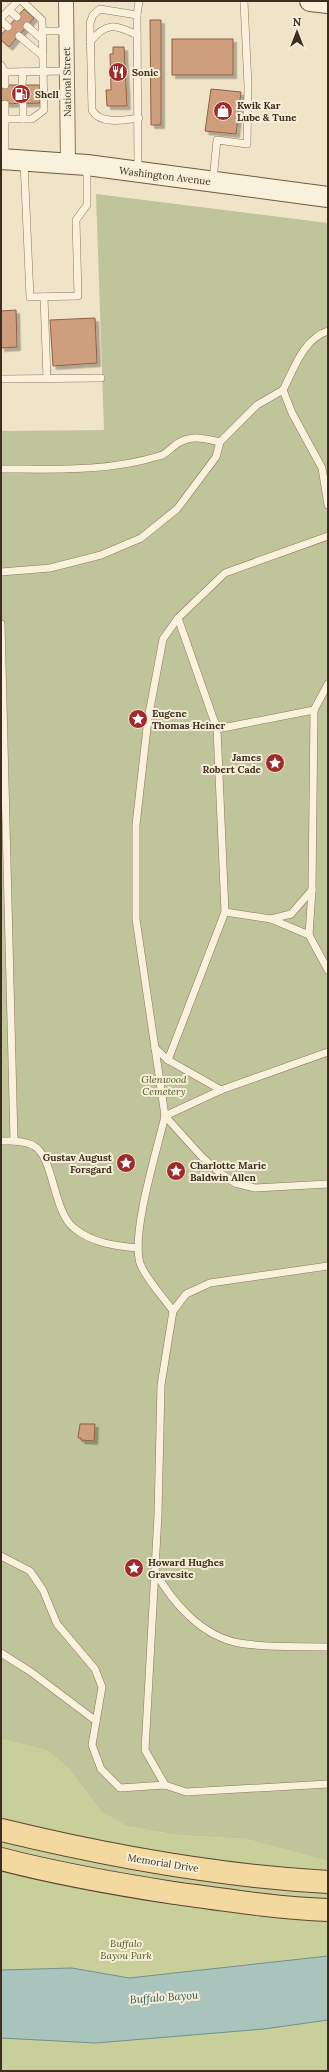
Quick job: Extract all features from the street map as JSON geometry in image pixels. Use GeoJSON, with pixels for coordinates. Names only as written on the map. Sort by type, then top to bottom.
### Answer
{"type":"FeatureCollection","features":[{"type":"Feature","properties":{"kind":"main road"},"geometry":{"type":"LineString","coordinates":[[310,1],[328,3]]}},
{"type":"Feature","properties":{"kind":"main road","name":"Washington Avenue"},"geometry":{"type":"LineString","coordinates":[[10,160],[78,164],[328,197]]}},
{"type":"Feature","properties":{"kind":"main road","name":"Memorial Drive"},"geometry":{"type":"LineString","coordinates":[[1,1830],[144,1860],[233,1874],[328,1882]]}},
{"type":"Feature","properties":{"kind":"main road"},"geometry":{"type":"LineString","coordinates":[[1,1859],[37,1868],[142,1888],[228,1901],[328,1910]]}},
{"type":"Feature","properties":{"kind":"street","name":"National Street"},"geometry":{"type":"LineString","coordinates":[[66,1],[68,71],[78,164]]}},
{"type":"Feature","properties":{"kind":"lane"},"geometry":{"type":"LineString","coordinates":[[8,27],[1,20],[18,1]]}},
{"type":"Feature","properties":{"kind":"lane"},"geometry":{"type":"LineString","coordinates":[[5,119],[32,119],[44,110],[42,20],[22,1]]}},
{"type":"Feature","properties":{"kind":"lane"},"geometry":{"type":"LineString","coordinates":[[138,172],[139,118],[137,14],[139,1]]}},
{"type":"Feature","properties":{"kind":"lane"},"geometry":{"type":"LineString","coordinates":[[213,182],[217,140],[247,144],[248,86],[244,1]]}},
{"type":"Feature","properties":{"kind":"lane"},"geometry":{"type":"LineString","coordinates":[[137,14],[104,8],[96,11],[90,23],[90,42],[92,110],[94,114],[102,119],[126,120],[139,118]]}},
{"type":"Feature","properties":{"kind":"lane"},"geometry":{"type":"LineString","coordinates":[[9,10],[17,17]]}},
{"type":"Feature","properties":{"kind":"lane"},"geometry":{"type":"LineString","coordinates":[[27,26],[43,40]]}},
{"type":"Feature","properties":{"kind":"lane"},"geometry":{"type":"LineString","coordinates":[[90,42],[100,31],[109,27],[121,28],[137,35]]}},
{"type":"Feature","properties":{"kind":"lane"},"geometry":{"type":"LineString","coordinates":[[42,31],[67,31]]}},
{"type":"Feature","properties":{"kind":"lane"},"geometry":{"type":"LineString","coordinates":[[19,36],[43,56]]}},
{"type":"Feature","properties":{"kind":"lane"},"geometry":{"type":"LineString","coordinates":[[1,65],[5,72],[5,85]]}},
{"type":"Feature","properties":{"kind":"lane"},"geometry":{"type":"LineString","coordinates":[[5,72],[68,71]]}},
{"type":"Feature","properties":{"kind":"lane"},"geometry":{"type":"LineString","coordinates":[[22,85],[23,72]]}},
{"type":"Feature","properties":{"kind":"lane"},"geometry":{"type":"LineString","coordinates":[[5,104],[5,119],[10,160],[30,297],[78,296],[76,220],[87,205],[78,164]]}},
{"type":"Feature","properties":{"kind":"lane"},"geometry":{"type":"LineString","coordinates":[[23,104],[23,119]]}},
{"type":"Feature","properties":{"kind":"lane"},"geometry":{"type":"LineString","coordinates":[[44,297],[46,378]]}},
{"type":"Feature","properties":{"kind":"lane"},"geometry":{"type":"LineString","coordinates":[[1,572],[50,568],[101,555],[141,538],[177,509],[216,458],[220,442],[257,405],[283,390],[304,349],[320,334],[328,331]]}},
{"type":"Feature","properties":{"kind":"lane"},"geometry":{"type":"LineString","coordinates":[[1,379],[101,378]]}},
{"type":"Feature","properties":{"kind":"lane"},"geometry":{"type":"LineString","coordinates":[[283,390],[292,413],[322,468],[328,505]]}},
{"type":"Feature","properties":{"kind":"lane"},"geometry":{"type":"LineString","coordinates":[[1,469],[95,469],[130,464],[162,456],[182,440],[200,437],[220,442]]}},
{"type":"Feature","properties":{"kind":"lane"},"geometry":{"type":"LineString","coordinates":[[173,1311],[140,1265],[138,1248],[139,1227],[165,1116],[136,919],[136,825],[148,719],[163,639],[178,618],[225,573],[328,536]]}},
{"type":"Feature","properties":{"kind":"lane"},"geometry":{"type":"LineString","coordinates":[[168,1060],[225,912],[217,729],[178,618]]}},
{"type":"Feature","properties":{"kind":"lane"},"geometry":{"type":"LineString","coordinates":[[1,624],[14,1141]]}},
{"type":"Feature","properties":{"kind":"lane"},"geometry":{"type":"LineString","coordinates":[[328,684],[314,710],[312,890],[309,935],[328,970]]}},
{"type":"Feature","properties":{"kind":"lane"},"geometry":{"type":"LineString","coordinates":[[217,729],[314,710]]}},
{"type":"Feature","properties":{"kind":"lane"},"geometry":{"type":"LineString","coordinates":[[271,919],[291,914],[312,890]]}},
{"type":"Feature","properties":{"kind":"lane"},"geometry":{"type":"LineString","coordinates":[[225,912],[271,919],[309,935]]}},
{"type":"Feature","properties":{"kind":"lane"},"geometry":{"type":"LineString","coordinates":[[155,1048],[168,1060],[221,1090]]}},
{"type":"Feature","properties":{"kind":"lane"},"geometry":{"type":"LineString","coordinates":[[165,1116],[221,1090],[328,1052]]}},
{"type":"Feature","properties":{"kind":"lane"},"geometry":{"type":"LineString","coordinates":[[165,1116],[202,1157],[220,1173],[235,1183],[255,1188],[328,1184]]}},
{"type":"Feature","properties":{"kind":"lane"},"geometry":{"type":"LineString","coordinates":[[1,1141],[26,1142],[36,1146],[43,1155],[63,1214],[73,1228],[89,1239],[113,1246],[138,1248]]}},
{"type":"Feature","properties":{"kind":"lane"},"geometry":{"type":"LineString","coordinates":[[165,1785],[145,1750],[155,1570],[161,1385],[173,1311],[186,1294],[210,1283],[328,1266]]}},
{"type":"Feature","properties":{"kind":"lane"},"geometry":{"type":"LineString","coordinates":[[1,1556],[30,1571],[43,1590],[57,1624],[95,1669],[102,1687],[92,1745],[101,1769],[120,1788],[165,1785],[186,1792],[328,1784]]}},
{"type":"Feature","properties":{"kind":"lane"},"geometry":{"type":"LineString","coordinates":[[155,1570],[166,1590],[180,1607],[211,1633],[238,1643],[328,1647]]}},
{"type":"Feature","properties":{"kind":"lane"},"geometry":{"type":"LineString","coordinates":[[1,1653],[30,1672],[96,1721]]}},
{"type":"Feature","properties":{"kind":"green space","name":"Glenwood Cemetery"},"geometry":{"type":"Polygon","coordinates":[[[96,194],[328,223],[328,1861],[246,1839],[176,1835],[126,1826],[102,1812],[67,1767],[46,1750],[1,1739],[1,431],[104,430],[96,194]]]}},
{"type":"Feature","properties":{"kind":"green space","name":"Buffalo Bayou Park"},"geometry":{"type":"Polygon","coordinates":[[[1,1739],[46,1750],[67,1767],[102,1812],[126,1826],[176,1835],[246,1839],[328,1861],[328,2071],[1,2071],[1,1739]]]}},
{"type":"Feature","properties":{"kind":"water","name":"Buffalo Bayou"},"geometry":{"type":"Polygon","coordinates":[[[328,1956],[328,2020],[264,2029],[96,2043],[1,2038],[1,1970],[72,1968],[129,1978],[328,1956]]]}},
{"type":"Feature","properties":{"kind":"building"},"geometry":{"type":"Polygon","coordinates":[[[24,9],[34,18],[9,47],[1,40],[1,35],[24,9]]]}},
{"type":"Feature","properties":{"kind":"building"},"geometry":{"type":"Polygon","coordinates":[[[150,20],[161,20],[161,125],[151,125],[150,20]]]}},
{"type":"Feature","properties":{"kind":"building"},"geometry":{"type":"Polygon","coordinates":[[[172,39],[233,39],[233,75],[172,75],[172,39]]]}},
{"type":"Feature","properties":{"kind":"building","name":"Sonic"},"geometry":{"type":"Polygon","coordinates":[[[113,47],[124,47],[127,106],[107,106],[106,90],[111,90],[110,54],[113,54],[113,47]]]}},
{"type":"Feature","properties":{"kind":"building","name":"Shell"},"geometry":{"type":"Polygon","coordinates":[[[1,85],[40,85],[40,103],[1,104],[1,85]]]}},
{"type":"Feature","properties":{"kind":"building","name":"Kwik Kar Lube & Tune"},"geometry":{"type":"Polygon","coordinates":[[[211,89],[241,92],[236,134],[205,131],[211,89]]]}},
{"type":"Feature","properties":{"kind":"building"},"geometry":{"type":"Polygon","coordinates":[[[16,310],[17,347],[1,348],[1,311],[16,310]]]}},
{"type":"Feature","properties":{"kind":"building"},"geometry":{"type":"Polygon","coordinates":[[[95,318],[97,363],[53,366],[50,320],[95,318]]]}},
{"type":"Feature","properties":{"kind":"building"},"geometry":{"type":"Polygon","coordinates":[[[80,1424],[95,1424],[94,1441],[81,1440],[81,1438],[78,1438],[80,1424]]]}},
{"type":"Feature","properties":{"kind":"place","name":"Sonic"},"geometry":{"type":"Point","coordinates":[118,72]}},
{"type":"Feature","properties":{"kind":"place","name":"Shell"},"geometry":{"type":"Point","coordinates":[21,94]}},
{"type":"Feature","properties":{"kind":"place","name":"Kwik Kar Lube & Tune"},"geometry":{"type":"Point","coordinates":[223,111]}},
{"type":"Feature","properties":{"kind":"place","name":"Eugene Thomas Heiner"},"geometry":{"type":"Point","coordinates":[138,719]}},
{"type":"Feature","properties":{"kind":"place","name":"James Robert Cade"},"geometry":{"type":"Point","coordinates":[275,763]}},
{"type":"Feature","properties":{"kind":"place","name":"Gustav August Forsgard"},"geometry":{"type":"Point","coordinates":[126,1163]}},
{"type":"Feature","properties":{"kind":"place","name":"Charlotte Marie Baldwin Allen"},"geometry":{"type":"Point","coordinates":[176,1171]}},
{"type":"Feature","properties":{"kind":"place","name":"Howard Hughes Gravesite"},"geometry":{"type":"Point","coordinates":[134,1568]}}]}
